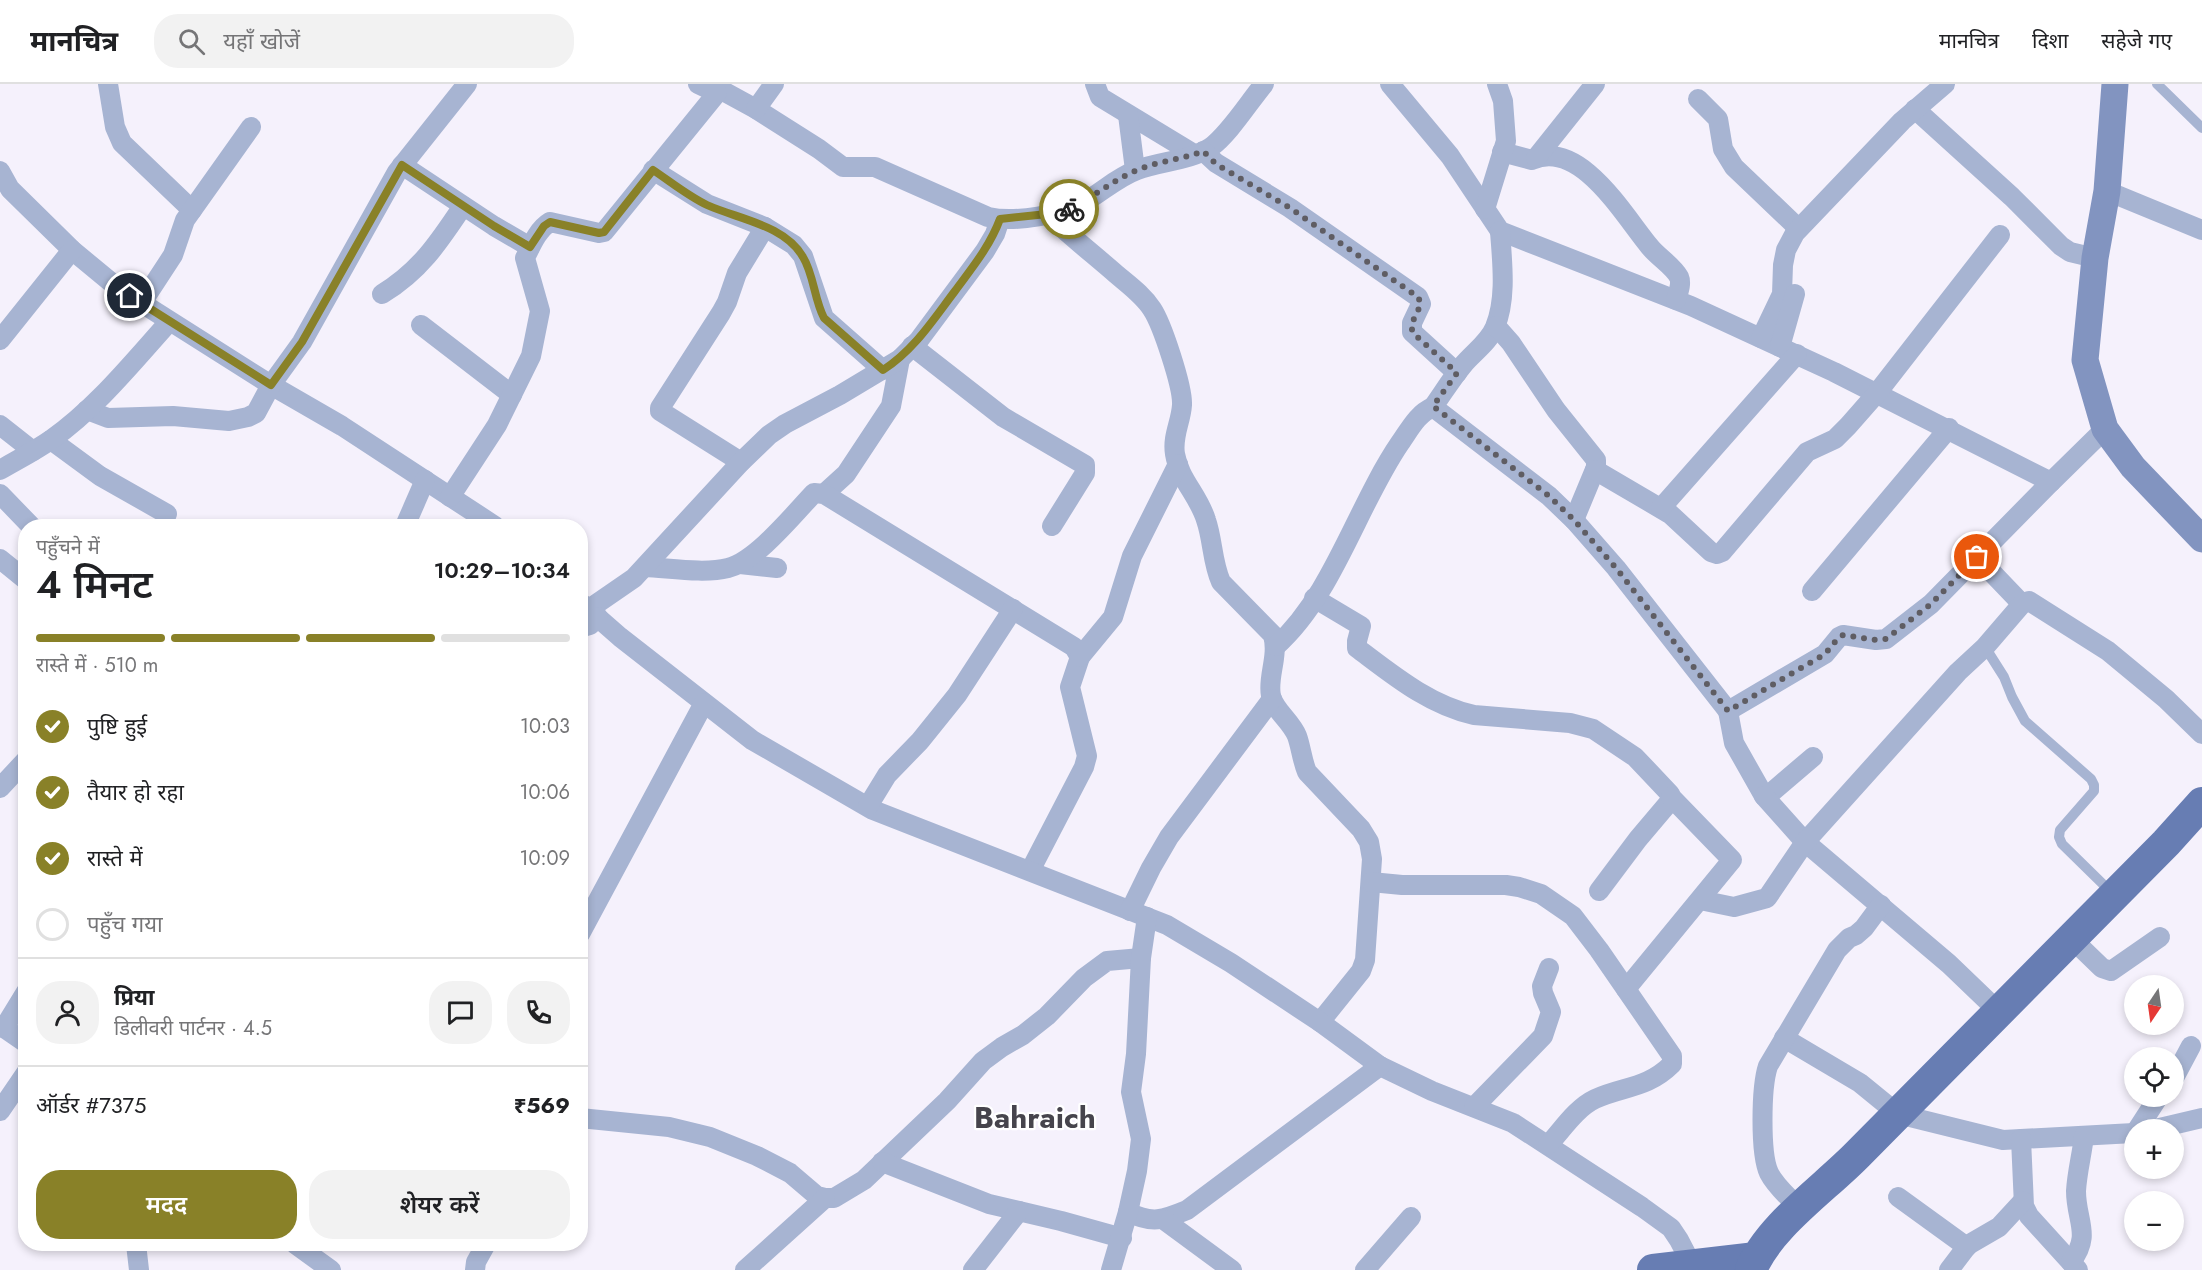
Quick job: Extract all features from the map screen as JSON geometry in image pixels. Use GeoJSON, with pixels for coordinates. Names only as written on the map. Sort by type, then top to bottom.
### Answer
{"type":"FeatureCollection","features":[{"type":"Feature","properties":{"kind":"main road"},"geometry":{"type":"LineString","coordinates":[[1653,1270],[1692,1265],[1753,1264],[1780,1228],[1898,1114],[2114,895],[2202,802]]}},
{"type":"Feature","properties":{"kind":"street"},"geometry":{"type":"LineString","coordinates":[[108,84],[115,127],[122,143],[192,210]]}},
{"type":"Feature","properties":{"kind":"street"},"geometry":{"type":"LineString","coordinates":[[87,410],[108,418],[173,416],[229,421],[256,413],[271,385],[302,342],[402,165],[467,84]]}},
{"type":"Feature","properties":{"kind":"street"},"geometry":{"type":"LineString","coordinates":[[698,84],[717,93]]}},
{"type":"Feature","properties":{"kind":"street"},"geometry":{"type":"LineString","coordinates":[[756,109],[774,84]]}},
{"type":"Feature","properties":{"kind":"street"},"geometry":{"type":"LineString","coordinates":[[1095,84],[1100,97],[1290,208],[1418,297],[1421,304],[1412,323],[1412,332],[1457,373]]}},
{"type":"Feature","properties":{"kind":"street"},"geometry":{"type":"LineString","coordinates":[[450,496],[497,425],[531,356],[540,311],[525,258],[530,247],[544,226],[550,222],[599,233],[604,232],[717,93],[723,91],[756,109],[843,167],[875,167],[988,217],[1000,219],[1067,210],[1086,201],[1135,170],[1199,153],[1220,139],[1264,84]]}},
{"type":"Feature","properties":{"kind":"street"},"geometry":{"type":"LineString","coordinates":[[1276,646],[1298,624],[1314,598],[1390,458],[1418,418],[1433,406],[1496,326],[1502,269],[1500,231],[1450,156],[1390,84]]}},
{"type":"Feature","properties":{"kind":"street"},"geometry":{"type":"LineString","coordinates":[[1485,209],[1506,141],[1503,101],[1497,84]]}},
{"type":"Feature","properties":{"kind":"street"},"geometry":{"type":"LineString","coordinates":[[1536,158],[1595,84]]}},
{"type":"Feature","properties":{"kind":"street"},"geometry":{"type":"LineString","coordinates":[[1761,338],[1782,294],[1786,250],[1798,228],[1915,109],[1945,84]]}},
{"type":"Feature","properties":{"kind":"street"},"geometry":{"type":"LineString","coordinates":[[2115,84],[2107,191],[2095,258],[2085,360],[2105,429],[2133,467],[2202,539]]}},
{"type":"Feature","properties":{"kind":"street"},"geometry":{"type":"LineString","coordinates":[[1698,99],[1718,119],[1723,149],[1734,167],[1798,228]]}},
{"type":"Feature","properties":{"kind":"street"},"geometry":{"type":"LineString","coordinates":[[1915,109],[2012,197],[2061,246],[2070,252],[2095,258]]}},
{"type":"Feature","properties":{"kind":"street"},"geometry":{"type":"LineString","coordinates":[[1128,115],[1135,170]]}},
{"type":"Feature","properties":{"kind":"street"},"geometry":{"type":"LineString","coordinates":[[141,304],[173,255],[182,226],[192,210],[251,128]]}},
{"type":"Feature","properties":{"kind":"street"},"geometry":{"type":"LineString","coordinates":[[1502,152],[1527,159],[1551,155],[1564,159],[1587,172],[1608,193],[1649,246],[1678,276],[1680,283],[1676,300]]}},
{"type":"Feature","properties":{"kind":"street"},"geometry":{"type":"LineString","coordinates":[[402,165],[530,247]]}},
{"type":"Feature","properties":{"kind":"street"},"geometry":{"type":"LineString","coordinates":[[653,170],[707,204],[765,227],[794,245],[803,256],[824,318],[883,370]]}},
{"type":"Feature","properties":{"kind":"street"},"geometry":{"type":"LineString","coordinates":[[0,171],[5,193],[118,288],[271,385],[342,426],[484,519]]}},
{"type":"Feature","properties":{"kind":"street"},"geometry":{"type":"LineString","coordinates":[[2107,191],[2202,230]]}},
{"type":"Feature","properties":{"kind":"street"},"geometry":{"type":"LineString","coordinates":[[382,294],[416,270],[434,249],[463,206]]}},
{"type":"Feature","properties":{"kind":"street"},"geometry":{"type":"LineString","coordinates":[[1047,214],[1139,293],[1152,309],[1160,326],[1181,392],[1182,405],[1174,440],[1180,473],[1207,520],[1215,565],[1221,582],[1273,635],[1276,646],[1270,686],[1272,699],[1296,735],[1307,772],[1361,830],[1369,842],[1372,859],[1371,882],[1363,966],[1320,1022]]}},
{"type":"Feature","properties":{"kind":"street"},"geometry":{"type":"LineString","coordinates":[[589,610],[619,590],[645,567],[741,462],[769,435],[883,370],[906,353],[985,251],[995,234],[1000,219]]}},
{"type":"Feature","properties":{"kind":"street"},"geometry":{"type":"LineString","coordinates":[[741,462],[660,411],[660,408],[721,313],[737,273],[765,227]]}},
{"type":"Feature","properties":{"kind":"street"},"geometry":{"type":"LineString","coordinates":[[1500,231],[1676,300],[1788,350],[1948,428],[2051,482]]}},
{"type":"Feature","properties":{"kind":"street"},"geometry":{"type":"LineString","coordinates":[[1595,470],[1661,508],[1679,521],[1711,552],[1717,554],[1722,552],[1807,452],[1835,439],[1842,433],[1877,393],[2000,235]]}},
{"type":"Feature","properties":{"kind":"street"},"geometry":{"type":"LineString","coordinates":[[0,340],[72,250]]}},
{"type":"Feature","properties":{"kind":"street"},"geometry":{"type":"LineString","coordinates":[[1661,508],[1788,350],[1795,294]]}},
{"type":"Feature","properties":{"kind":"street"},"geometry":{"type":"LineString","coordinates":[[0,470],[51,440],[87,410],[170,322]]}},
{"type":"Feature","properties":{"kind":"street"},"geometry":{"type":"LineString","coordinates":[[421,325],[512,395]]}},
{"type":"Feature","properties":{"kind":"street"},"geometry":{"type":"LineString","coordinates":[[1496,326],[1511,343],[1556,410],[1596,460],[1595,470],[1574,520]]}},
{"type":"Feature","properties":{"kind":"street"},"geometry":{"type":"LineString","coordinates":[[824,494],[846,474],[891,406],[906,353]]}},
{"type":"Feature","properties":{"kind":"street"},"geometry":{"type":"LineString","coordinates":[[906,353],[1003,417],[1085,465],[1085,473],[1052,526]]}},
{"type":"Feature","properties":{"kind":"street"},"geometry":{"type":"LineString","coordinates":[[1433,406],[1549,496],[1574,520],[1616,568],[1728,711],[1734,743],[1764,796],[1804,842],[1881,905],[1999,1012]]}},
{"type":"Feature","properties":{"kind":"street"},"geometry":{"type":"LineString","coordinates":[[0,425],[33,451]]}},
{"type":"Feature","properties":{"kind":"street"},"geometry":{"type":"LineString","coordinates":[[1812,591],[1948,428]]}},
{"type":"Feature","properties":{"kind":"street"},"geometry":{"type":"LineString","coordinates":[[1728,711],[1825,654],[1843,635],[1876,640],[1886,639],[1931,604],[2105,429]]}},
{"type":"Feature","properties":{"kind":"street"},"geometry":{"type":"LineString","coordinates":[[51,440],[100,476],[167,514]]}},
{"type":"Feature","properties":{"kind":"street"},"geometry":{"type":"LineString","coordinates":[[1030,871],[1084,767],[1087,756],[1070,687],[1080,657],[1113,617],[1132,556],[1178,464]]}},
{"type":"Feature","properties":{"kind":"street"},"geometry":{"type":"LineString","coordinates":[[408,519],[425,480]]}},
{"type":"Feature","properties":{"kind":"street"},"geometry":{"type":"LineString","coordinates":[[645,567],[708,570],[726,569],[740,564],[760,549],[814,493],[824,494],[1074,647],[1080,657]]}},
{"type":"Feature","properties":{"kind":"street"},"geometry":{"type":"LineString","coordinates":[[0,494],[24,519]]}},
{"type":"Feature","properties":{"kind":"street"},"geometry":{"type":"LineString","coordinates":[[1977,557],[2022,604]]}},
{"type":"Feature","properties":{"kind":"street"},"geometry":{"type":"LineString","coordinates":[[0,559],[18,574]]}},
{"type":"Feature","properties":{"kind":"street"},"geometry":{"type":"LineString","coordinates":[[740,564],[777,568]]}},
{"type":"Feature","properties":{"kind":"street"},"geometry":{"type":"LineString","coordinates":[[1314,598],[1362,628],[1357,648],[1412,689],[1458,712],[1570,723],[1593,729],[1635,757],[1732,860],[1626,989]]}},
{"type":"Feature","properties":{"kind":"street"},"geometry":{"type":"LineString","coordinates":[[1700,900],[1734,907],[1767,898],[1804,842],[1958,672],[1985,648],[2022,604],[2029,601],[2108,651],[2166,699],[2202,734]]}},
{"type":"Feature","properties":{"kind":"street"},"geometry":{"type":"LineString","coordinates":[[868,806],[887,775],[920,741],[957,695],[1013,609]]}},
{"type":"Feature","properties":{"kind":"street"},"geometry":{"type":"LineString","coordinates":[[588,626],[590,625],[589,610]]}},
{"type":"Feature","properties":{"kind":"street"},"geometry":{"type":"LineString","coordinates":[[589,610],[752,740],[868,806],[1167,925],[1231,963],[1320,1022],[1380,1066],[1432,1091],[1513,1123],[1671,1228],[1692,1265]]}},
{"type":"Feature","properties":{"kind":"street"},"geometry":{"type":"LineString","coordinates":[[1121,958],[1138,914],[1151,868],[1169,837],[1272,699]]}},
{"type":"Feature","properties":{"kind":"street"},"geometry":{"type":"LineString","coordinates":[[588,915],[704,703]]}},
{"type":"Feature","properties":{"kind":"street"},"geometry":{"type":"LineString","coordinates":[[1764,796],[1772,792],[1813,757]]}},
{"type":"Feature","properties":{"kind":"street"},"geometry":{"type":"LineString","coordinates":[[0,788],[18,769]]}},
{"type":"Feature","properties":{"kind":"street"},"geometry":{"type":"LineString","coordinates":[[1599,891],[1671,800],[1671,797]]}},
{"type":"Feature","properties":{"kind":"street"},"geometry":{"type":"LineString","coordinates":[[1371,882],[1402,885],[1506,885],[1541,894],[1573,916],[1672,1056],[1672,1064],[1645,1084],[1597,1098],[1587,1104],[1548,1145]]}},
{"type":"Feature","properties":{"kind":"street"},"geometry":{"type":"LineString","coordinates":[[1800,1209],[1775,1184],[1768,1173],[1764,1157],[1763,1080],[1768,1066],[1837,950],[1864,928],[1881,905]]}},
{"type":"Feature","properties":{"kind":"street"},"geometry":{"type":"LineString","coordinates":[[1111,1270],[1128,1212],[1137,1171],[1140,1139],[1131,1092],[1136,1054],[1141,958],[1138,914]]}},
{"type":"Feature","properties":{"kind":"street"},"geometry":{"type":"LineString","coordinates":[[2072,938],[2102,968],[2111,971],[2160,937]]}},
{"type":"Feature","properties":{"kind":"street"},"geometry":{"type":"LineString","coordinates":[[588,1119],[669,1127],[710,1137],[757,1156],[790,1173],[817,1196],[834,1198],[864,1180],[947,1101],[983,1061],[1047,1016],[1084,978],[1107,961],[1141,958]]}},
{"type":"Feature","properties":{"kind":"street"},"geometry":{"type":"LineString","coordinates":[[1474,1107],[1544,1036],[1551,1012],[1542,986],[1549,968]]}},
{"type":"Feature","properties":{"kind":"street"},"geometry":{"type":"LineString","coordinates":[[18,1003],[2,1026],[18,1037]]}},
{"type":"Feature","properties":{"kind":"street"},"geometry":{"type":"LineString","coordinates":[[1784,1038],[1860,1083],[1898,1114],[2003,1140],[2124,1132]]}},
{"type":"Feature","properties":{"kind":"street"},"geometry":{"type":"LineString","coordinates":[[2184,1059],[2191,1046]]}},
{"type":"Feature","properties":{"kind":"street"},"geometry":{"type":"LineString","coordinates":[[1128,1212],[1140,1218],[1164,1220],[1187,1210],[1380,1066]]}},
{"type":"Feature","properties":{"kind":"street"},"geometry":{"type":"LineString","coordinates":[[0,1111],[18,1085]]}},
{"type":"Feature","properties":{"kind":"street"},"geometry":{"type":"LineString","coordinates":[[2184,1122],[2202,1118]]}},
{"type":"Feature","properties":{"kind":"street"},"geometry":{"type":"LineString","coordinates":[[2021,1139],[2023,1201],[2029,1216],[2074,1266],[2082,1240],[2076,1190],[2084,1136]]}},
{"type":"Feature","properties":{"kind":"street"},"geometry":{"type":"LineString","coordinates":[[882,1162],[989,1204],[1122,1238]]}},
{"type":"Feature","properties":{"kind":"street"},"geometry":{"type":"LineString","coordinates":[[1898,1197],[1967,1247]]}},
{"type":"Feature","properties":{"kind":"street"},"geometry":{"type":"LineString","coordinates":[[745,1270],[825,1198]]}},
{"type":"Feature","properties":{"kind":"street"},"geometry":{"type":"LineString","coordinates":[[1949,1270],[1967,1247],[1999,1227],[2023,1201]]}},
{"type":"Feature","properties":{"kind":"street"},"geometry":{"type":"LineString","coordinates":[[973,1270],[1019,1211]]}},
{"type":"Feature","properties":{"kind":"street"},"geometry":{"type":"LineString","coordinates":[[1365,1270],[1411,1217]]}},
{"type":"Feature","properties":{"kind":"street"},"geometry":{"type":"LineString","coordinates":[[1164,1220],[1232,1270]]}},
{"type":"Feature","properties":{"kind":"street"},"geometry":{"type":"LineString","coordinates":[[137,1251],[139,1270]]}},
{"type":"Feature","properties":{"kind":"street"},"geometry":{"type":"LineString","coordinates":[[305,1251],[331,1270]]}},
{"type":"Feature","properties":{"kind":"street"},"geometry":{"type":"LineString","coordinates":[[475,1270],[476,1262],[482,1251]]}},
{"type":"Feature","properties":{"kind":"lane"},"geometry":{"type":"LineString","coordinates":[[2157,84],[2202,128]]}},
{"type":"Feature","properties":{"kind":"lane"},"geometry":{"type":"LineString","coordinates":[[1985,648],[2004,677],[2012,698],[2025,721],[2091,779],[2094,791],[2060,830],[2059,837],[2062,844],[2114,895]]}},
{"type":"Feature","properties":{"kind":"way so far"},"geometry":{"type":"LineString","coordinates":[[1069,209],[1135,170],[1203,151],[1216,164],[1290,208],[1418,297],[1421,304],[1412,323],[1412,332],[1457,373],[1433,406],[1549,496],[1574,520],[1616,568],[1728,711],[1825,654],[1843,635],[1876,640],[1886,639],[1931,604],[1977,557]]}},
{"type":"Feature","properties":{"kind":"district","name":"Bahraich"},"geometry":{"type":"Point","coordinates":[1035,1118]}},
{"type":"Feature","properties":{"kind":"route"},"geometry":{"type":"LineString","coordinates":[[130,296],[271,385],[302,342],[402,165],[530,247],[544,226],[550,222],[599,233],[604,232],[653,170],[695,198],[724,212],[765,227],[794,245],[807,265],[819,310],[824,318],[883,370],[900,359],[919,340],[985,251],[995,234],[1000,219],[1069,209]]}}]}
